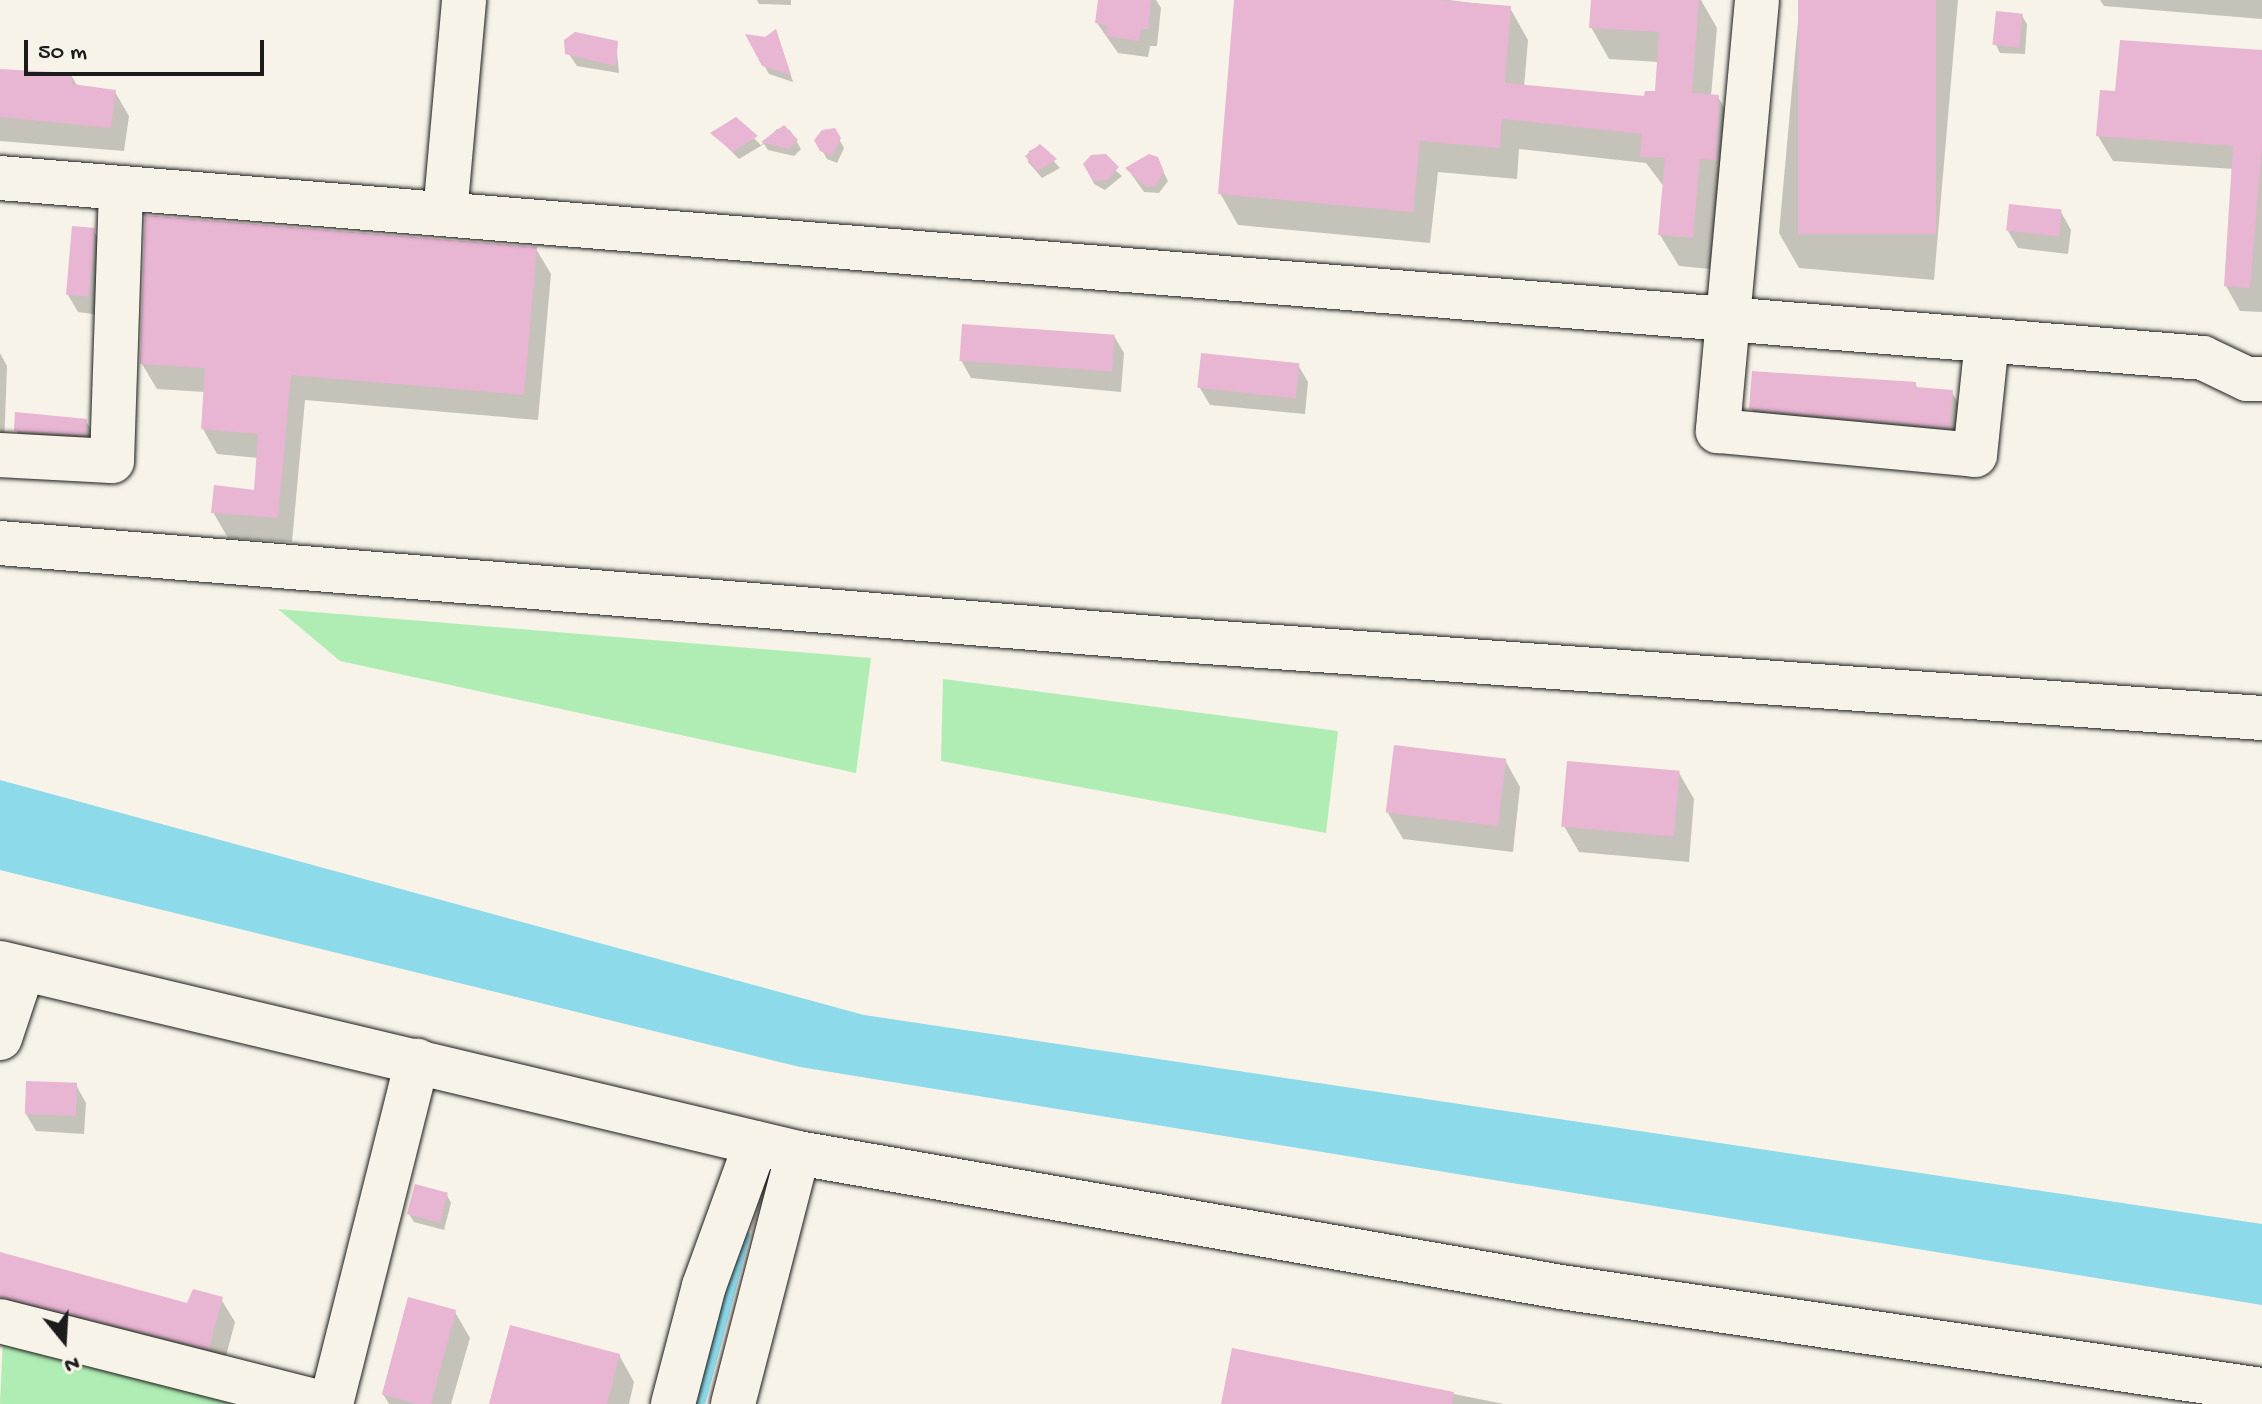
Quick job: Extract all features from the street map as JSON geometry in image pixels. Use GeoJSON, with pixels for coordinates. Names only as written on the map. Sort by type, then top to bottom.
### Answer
{"type":"FeatureCollection","features":[{"type":"Feature","properties":{"kind":"street"},"geometry":{"type":"LineString","coordinates":[[445,214],[464,0]]}},
{"type":"Feature","properties":{"kind":"street"},"geometry":{"type":"LineString","coordinates":[[1757,0],[1718,431],[1975,455],[1987,341]]}},
{"type":"Feature","properties":{"kind":"street"},"geometry":{"type":"LineString","coordinates":[[0,178],[2203,358],[2247,379],[2262,379]]}},
{"type":"Feature","properties":{"kind":"street"},"geometry":{"type":"LineString","coordinates":[[0,455],[112,461],[121,188]]}},
{"type":"Feature","properties":{"kind":"street"},"geometry":{"type":"LineString","coordinates":[[0,543],[1149,637],[2262,718]]}},
{"type":"Feature","properties":{"kind":"street"},"geometry":{"type":"LineString","coordinates":[[0,1038],[12,966],[798,1153],[1561,1287],[2262,1390]]}},
{"type":"Feature","properties":{"kind":"street"},"geometry":{"type":"LineString","coordinates":[[0,1321],[328,1404],[417,1061]]}},
{"type":"Feature","properties":{"kind":"street"},"geometry":{"type":"LineString","coordinates":[[673,1404],[704,1286],[756,1143]]}},
{"type":"Feature","properties":{"kind":"street"},"geometry":{"type":"LineString","coordinates":[[733,1404],[798,1153]]}},
{"type":"Feature","properties":{"kind":"green space"},"geometry":{"type":"Polygon","coordinates":[[[278,609],[871,658],[856,773],[340,661],[278,609]]]}},
{"type":"Feature","properties":{"kind":"green space"},"geometry":{"type":"Polygon","coordinates":[[[943,679],[1338,731],[1326,833],[941,761],[943,679]]]}},
{"type":"Feature","properties":{"kind":"green space"},"geometry":{"type":"Polygon","coordinates":[[[3,1338],[259,1404],[0,1404],[3,1338]]]}},
{"type":"Feature","properties":{"kind":"water"},"geometry":{"type":"Polygon","coordinates":[[[0,780],[864,1015],[2262,1224],[2262,1305],[800,1067],[0,870],[0,780]]]}},
{"type":"Feature","properties":{"kind":"building"},"geometry":{"type":"Polygon","coordinates":[[[1098,0],[1151,0],[1148,29],[1141,29],[1139,41],[1106,36],[1107,26],[1095,23],[1098,0]]]}},
{"type":"Feature","properties":{"kind":"building"},"geometry":{"type":"Polygon","coordinates":[[[1234,0],[1437,0],[1511,6],[1505,83],[1644,96],[1645,91],[1655,91],[1659,32],[1589,28],[1591,0],[1699,0],[1692,93],[1719,95],[1716,160],[1700,159],[1693,238],[1658,235],[1665,158],[1640,157],[1642,134],[1502,119],[1500,148],[1420,141],[1413,212],[1218,194],[1234,0]]]}},
{"type":"Feature","properties":{"kind":"building"},"geometry":{"type":"Polygon","coordinates":[[[1798,0],[1936,0],[1936,234],[1798,234],[1798,0]]]}},
{"type":"Feature","properties":{"kind":"building"},"geometry":{"type":"Polygon","coordinates":[[[1996,11],[2023,14],[2019,48],[1992,45],[1996,11]]]}},
{"type":"Feature","properties":{"kind":"building"},"geometry":{"type":"Polygon","coordinates":[[[776,29],[791,75],[762,66],[745,34],[765,37],[776,29]]]}},
{"type":"Feature","properties":{"kind":"building"},"geometry":{"type":"Polygon","coordinates":[[[575,32],[618,41],[616,66],[565,54],[564,40],[575,32]]]}},
{"type":"Feature","properties":{"kind":"building"},"geometry":{"type":"Polygon","coordinates":[[[2120,40],[2262,50],[2262,148],[2250,288],[2224,286],[2233,146],[2096,136],[2100,90],[2115,91],[2120,40]]]}},
{"type":"Feature","properties":{"kind":"building"},"geometry":{"type":"Polygon","coordinates":[[[0,69],[72,73],[72,84],[116,90],[111,128],[0,117],[0,69]]]}},
{"type":"Feature","properties":{"kind":"building"},"geometry":{"type":"Polygon","coordinates":[[[736,117],[758,136],[733,152],[710,133],[736,117]]]}},
{"type":"Feature","properties":{"kind":"building"},"geometry":{"type":"Polygon","coordinates":[[[784,125],[798,140],[789,149],[761,142],[784,125]]]}},
{"type":"Feature","properties":{"kind":"building"},"geometry":{"type":"Polygon","coordinates":[[[835,128],[841,138],[832,156],[820,151],[814,140],[822,130],[835,128]]]}},
{"type":"Feature","properties":{"kind":"building"},"geometry":{"type":"Polygon","coordinates":[[[1040,144],[1057,159],[1037,171],[1025,156],[1040,144]]]}},
{"type":"Feature","properties":{"kind":"building"},"geometry":{"type":"Polygon","coordinates":[[[1106,154],[1119,167],[1107,180],[1093,181],[1083,164],[1091,155],[1106,154]]]}},
{"type":"Feature","properties":{"kind":"building"},"geometry":{"type":"Polygon","coordinates":[[[1149,154],[1158,157],[1164,172],[1155,186],[1146,187],[1125,168],[1149,154]]]}},
{"type":"Feature","properties":{"kind":"building"},"geometry":{"type":"Polygon","coordinates":[[[2009,204],[2062,210],[2059,236],[2006,231],[2009,204]]]}},
{"type":"Feature","properties":{"kind":"building"},"geometry":{"type":"Polygon","coordinates":[[[145,215],[537,247],[524,395],[291,375],[278,518],[211,513],[214,485],[254,490],[258,434],[201,429],[205,368],[140,364],[145,215]]]}},
{"type":"Feature","properties":{"kind":"building"},"geometry":{"type":"Polygon","coordinates":[[[72,226],[95,228],[89,297],[66,295],[72,226]]]}},
{"type":"Feature","properties":{"kind":"building"},"geometry":{"type":"Polygon","coordinates":[[[962,324],[1115,335],[1112,372],[959,361],[962,324]]]}},
{"type":"Feature","properties":{"kind":"building"},"geometry":{"type":"Polygon","coordinates":[[[1201,353],[1299,363],[1296,398],[1197,388],[1201,353]]]}},
{"type":"Feature","properties":{"kind":"building"},"geometry":{"type":"Polygon","coordinates":[[[1752,371],[1916,382],[1916,387],[1953,390],[1950,428],[1749,409],[1752,371]]]}},
{"type":"Feature","properties":{"kind":"building"},"geometry":{"type":"Polygon","coordinates":[[[15,412],[87,419],[85,435],[14,431],[15,412]]]}},
{"type":"Feature","properties":{"kind":"building"},"geometry":{"type":"Polygon","coordinates":[[[1394,745],[1506,759],[1498,826],[1386,812],[1394,745]]]}},
{"type":"Feature","properties":{"kind":"building"},"geometry":{"type":"Polygon","coordinates":[[[1567,761],[1680,771],[1674,837],[1561,827],[1567,761]]]}},
{"type":"Feature","properties":{"kind":"building"},"geometry":{"type":"Polygon","coordinates":[[[26,1081],[77,1083],[76,1116],[25,1114],[26,1081]]]}},
{"type":"Feature","properties":{"kind":"building"},"geometry":{"type":"Polygon","coordinates":[[[415,1184],[448,1193],[440,1223],[407,1214],[415,1184]]]}},
{"type":"Feature","properties":{"kind":"building"},"geometry":{"type":"Polygon","coordinates":[[[0,1252],[187,1303],[193,1289],[223,1297],[209,1349],[0,1297],[0,1252]]]}},
{"type":"Feature","properties":{"kind":"building"},"geometry":{"type":"Polygon","coordinates":[[[408,1297],[456,1310],[431,1404],[417,1404],[382,1395],[408,1297]]]}},
{"type":"Feature","properties":{"kind":"building"},"geometry":{"type":"Polygon","coordinates":[[[510,1325],[620,1354],[607,1404],[489,1404],[510,1325]]]}},
{"type":"Feature","properties":{"kind":"building"},"geometry":{"type":"Polygon","coordinates":[[[1232,1348],[1454,1392],[1452,1404],[1221,1404],[1232,1348]]]}},
{"type":"Feature","properties":{"kind":"waterway"},"geometry":{"type":"LineString","coordinates":[[700,1404],[745,1236]]}}]}
